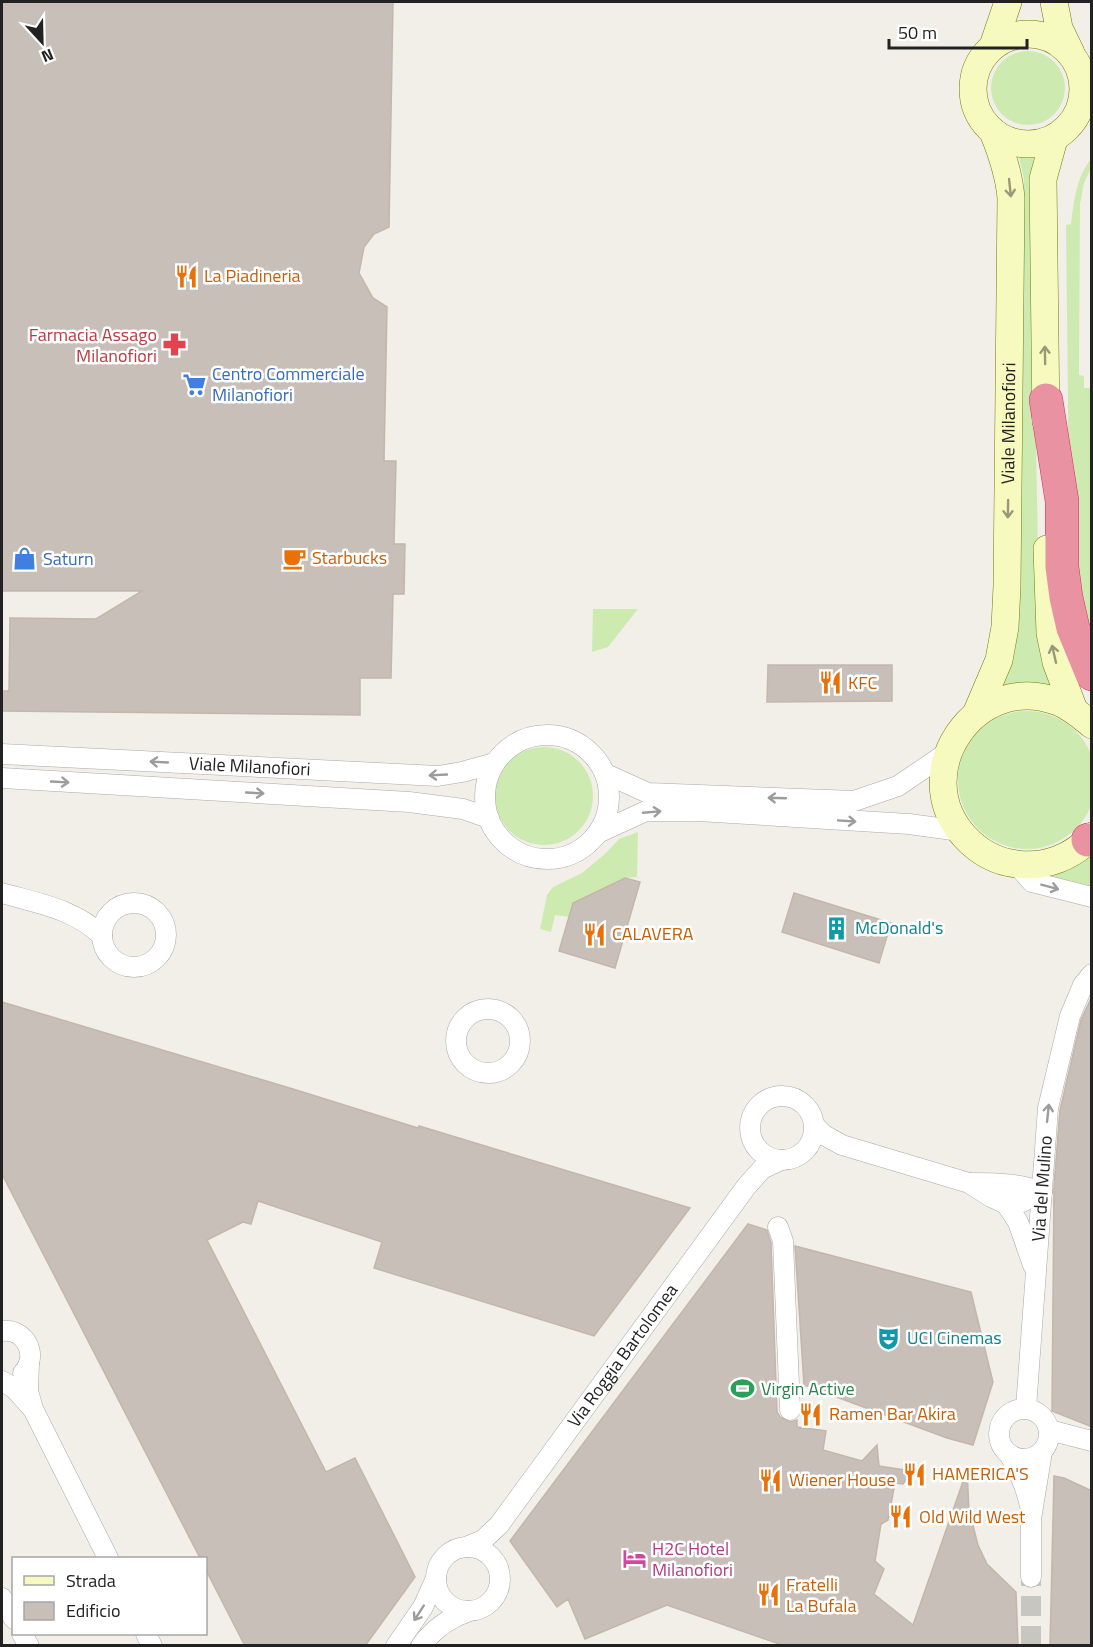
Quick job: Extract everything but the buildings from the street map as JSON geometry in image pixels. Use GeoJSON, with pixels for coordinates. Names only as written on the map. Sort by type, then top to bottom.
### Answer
{"type":"FeatureCollection","features":[{"type":"Feature","properties":{"kind":"highway"},"geometry":{"type":"LineString","coordinates":[[1046,400],[1062,501],[1062,567],[1066,597],[1073,628],[1092,674]]}},
{"type":"Feature","properties":{"kind":"main road"},"geometry":{"type":"LineString","coordinates":[[993,46],[1008,2]]}},
{"type":"Feature","properties":{"kind":"main road"},"geometry":{"type":"LineString","coordinates":[[1054,2],[1059,28],[1081,70],[1084,90],[1080,110],[1070,126],[1054,139],[1034,145],[1012,142],[993,132],[984,123],[976,107],[973,89],[976,72],[984,56],[993,46],[1008,38],[1025,34],[1042,36],[1058,42],[1071,53]]}},
{"type":"Feature","properties":{"kind":"main road","name":"Viale Milanofiori"},"geometry":{"type":"LineString","coordinates":[[976,714],[999,660],[1005,627],[1007,586],[1011,198],[1007,170],[993,132]]}},
{"type":"Feature","properties":{"kind":"main road","name":"Viale Milanofiori"},"geometry":{"type":"LineString","coordinates":[[1054,139],[1043,179],[1050,633],[1056,662],[1083,717]]}},
{"type":"Feature","properties":{"kind":"main road","name":"Viale Milanofiori"},"geometry":{"type":"LineString","coordinates":[[1083,717],[1058,702],[1041,697],[1025,696],[1009,698],[976,714],[963,726],[948,752],[944,771],[944,793],[950,813],[960,831],[971,843],[985,854],[1016,864],[1043,864],[1056,860],[1069,855],[1090,839]]}},
{"type":"Feature","properties":{"kind":"street","name":"Viale Milanofiori"},"geometry":{"type":"LineString","coordinates":[[948,752],[898,786],[854,801],[648,793],[606,774],[593,754],[582,745],[564,737],[548,734],[533,736],[505,751],[495,763],[487,780],[485,799],[489,818],[495,831],[505,843],[518,852],[548,859],[563,857],[583,848],[598,833],[646,811],[698,811],[909,824],[960,831]]}},
{"type":"Feature","properties":{"kind":"street","name":"Viale Milanofiori"},"geometry":{"type":"LineString","coordinates":[[2,754],[429,776],[462,772],[495,763]]}},
{"type":"Feature","properties":{"kind":"street"},"geometry":{"type":"LineString","coordinates":[[598,833],[607,814],[610,794],[606,774]]}},
{"type":"Feature","properties":{"kind":"street","name":"Viale Milanofiori"},"geometry":{"type":"LineString","coordinates":[[2,778],[409,802],[463,809],[489,818]]}},
{"type":"Feature","properties":{"kind":"street"},"geometry":{"type":"LineString","coordinates":[[1016,864],[1032,882],[1092,897]]}},
{"type":"Feature","properties":{"kind":"street"},"geometry":{"type":"LineString","coordinates":[[2,893],[74,914],[91,924],[102,936]]}},
{"type":"Feature","properties":{"kind":"street"},"geometry":{"type":"LineString","coordinates":[[74,914],[93,914],[115,910],[134,903],[152,909],[164,923],[166,942],[163,951],[149,964],[128,967],[118,963],[104,947],[102,936],[104,926],[115,910]]}},
{"type":"Feature","properties":{"kind":"street","name":"Via del Mulino"},"geometry":{"type":"LineString","coordinates":[[1026,1408],[1048,1108],[1070,1016],[1083,985],[1092,974]]}},
{"type":"Feature","properties":{"kind":"street"},"geometry":{"type":"LineString","coordinates":[[806,1151],[811,1143],[815,1126],[813,1117],[801,1101],[783,1095],[773,1096],[764,1101],[753,1113],[749,1129],[752,1139],[763,1155],[790,1160],[823,1145],[842,1145]]}},
{"type":"Feature","properties":{"kind":"street"},"geometry":{"type":"LineString","coordinates":[[815,1126],[824,1135],[842,1145],[969,1183],[1006,1204],[1018,1222],[1036,1276]]}},
{"type":"Feature","properties":{"kind":"street","name":"Via Roggia Bartolomea"},"geometry":{"type":"LineString","coordinates":[[746,1186],[753,1165],[752,1139]]}},
{"type":"Feature","properties":{"kind":"street","name":"Via Roggia Bartolomea"},"geometry":{"type":"LineString","coordinates":[[396,1646],[423,1607],[442,1560],[457,1549],[483,1540],[499,1525],[746,1186],[762,1169],[781,1160]]}},
{"type":"Feature","properties":{"kind":"street"},"geometry":{"type":"LineString","coordinates":[[969,1183],[1005,1183],[1025,1186],[1042,1192]]}},
{"type":"Feature","properties":{"kind":"street"},"geometry":{"type":"LineString","coordinates":[[1006,1204],[1022,1202],[1042,1192]]}},
{"type":"Feature","properties":{"kind":"street"},"geometry":{"type":"LineString","coordinates":[[778,1227],[783,1241],[790,1410]]}},
{"type":"Feature","properties":{"kind":"street"},"geometry":{"type":"LineString","coordinates":[[6,1328],[22,1337],[28,1344],[30,1353],[28,1391],[33,1409],[107,1557]]}},
{"type":"Feature","properties":{"kind":"street"},"geometry":{"type":"LineString","coordinates":[[2,1380],[18,1377],[29,1363]]}},
{"type":"Feature","properties":{"kind":"street"},"geometry":{"type":"LineString","coordinates":[[2,1380],[14,1388],[33,1409]]}},
{"type":"Feature","properties":{"kind":"street"},"geometry":{"type":"LineString","coordinates":[[1031,1518],[1042,1452],[1049,1430],[1042,1416],[1026,1408],[1010,1413],[1004,1419],[999,1436],[1001,1444],[1009,1454],[1027,1491],[1031,1518],[1031,1577]]}},
{"type":"Feature","properties":{"kind":"street"},"geometry":{"type":"LineString","coordinates":[[1049,1430],[1092,1441]]}},
{"type":"Feature","properties":{"kind":"street"},"geometry":{"type":"LineString","coordinates":[[1009,1454],[1029,1458],[1042,1452]]}},
{"type":"Feature","properties":{"kind":"street","name":"Via Roggia Bartolomea"},"geometry":{"type":"LineString","coordinates":[[421,1646],[437,1627],[452,1616],[479,1609],[494,1597],[499,1588],[500,1579],[494,1560],[493,1547],[499,1525]]}},
{"type":"Feature","properties":{"kind":"street"},"geometry":{"type":"LineString","coordinates":[[466,1547],[476,1548],[494,1560]]}},
{"type":"Feature","properties":{"kind":"street"},"geometry":{"type":"LineString","coordinates":[[436,1578],[442,1598],[459,1610],[469,1611]]}},
{"type":"Feature","properties":{"kind":"street"},"geometry":{"type":"LineString","coordinates":[[2,1598],[12,1616]]}},
{"type":"Feature","properties":{"kind":"green space"},"geometry":{"type":"Polygon","coordinates":[[[1028,51],[1049,57],[1059,67],[1065,88],[1059,109],[1049,119],[1028,125],[1007,119],[997,109],[991,88],[997,67],[1007,57],[1028,51]]]}},
{"type":"Feature","properties":{"kind":"green space"},"geometry":{"type":"Polygon","coordinates":[[[1018,153],[1034,155],[1031,180],[1039,603],[1059,692],[999,689],[1017,635],[1024,179],[1018,153]]]}},
{"type":"Feature","properties":{"kind":"green space"},"geometry":{"type":"Polygon","coordinates":[[[1091,159],[1091,168],[1084,183],[1080,204],[1079,375],[1084,376],[1084,388],[1092,388],[1091,652],[1068,560],[1066,225],[1071,224],[1079,182],[1091,159]]]}},
{"type":"Feature","properties":{"kind":"green space"},"geometry":{"type":"Polygon","coordinates":[[[593,609],[638,609],[608,647],[592,652],[593,609]]]}},
{"type":"Feature","properties":{"kind":"green space"},"geometry":{"type":"Polygon","coordinates":[[[1027,711],[1054,716],[1066,722],[1076,731],[1085,741],[1094,763],[1094,797],[1091,807],[1085,819],[1076,829],[1066,838],[1054,844],[1027,849],[1000,844],[988,838],[978,829],[969,819],[963,807],[958,780],[963,753],[969,741],[978,731],[988,722],[1000,716],[1027,711]]]}},
{"type":"Feature","properties":{"kind":"green space"},"geometry":{"type":"Polygon","coordinates":[[[544,747],[563,751],[579,761],[589,777],[593,796],[589,815],[579,831],[563,841],[544,845],[525,841],[509,831],[499,815],[495,796],[499,777],[509,761],[525,751],[544,747]]]}},
{"type":"Feature","properties":{"kind":"green space"},"geometry":{"type":"Polygon","coordinates":[[[638,832],[637,877],[625,878],[573,903],[569,917],[555,915],[551,932],[540,929],[547,895],[553,887],[582,873],[619,839],[638,832]]]}},
{"type":"Feature","properties":{"kind":"green space"},"geometry":{"type":"Polygon","coordinates":[[[1091,852],[1091,891],[1043,879],[1091,852]]]}},
{"type":"Feature","properties":{"kind":"tunnel"},"geometry":{"type":"LineString","coordinates":[[1031,1577],[1031,1646]]}},
{"type":"Feature","properties":{"kind":"place","name":"La Piadineria"},"geometry":{"type":"Point","coordinates":[186,276]}},
{"type":"Feature","properties":{"kind":"place","name":"Farmacia Assago Milanofiori"},"geometry":{"type":"Point","coordinates":[175,345]}},
{"type":"Feature","properties":{"kind":"place","name":"Centro Commerciale Milanofiori"},"geometry":{"type":"Point","coordinates":[194,384]}},
{"type":"Feature","properties":{"kind":"place","name":"Starbucks"},"geometry":{"type":"Point","coordinates":[294,558]}},
{"type":"Feature","properties":{"kind":"place","name":"Saturn"},"geometry":{"type":"Point","coordinates":[25,559]}},
{"type":"Feature","properties":{"kind":"place","name":"KFC"},"geometry":{"type":"Point","coordinates":[830,683]}},
{"type":"Feature","properties":{"kind":"place","name":"McDonald's"},"geometry":{"type":"Point","coordinates":[837,928]}},
{"type":"Feature","properties":{"kind":"place","name":"CALAVERA"},"geometry":{"type":"Point","coordinates":[594,934]}},
{"type":"Feature","properties":{"kind":"place","name":"UCI Cinemas"},"geometry":{"type":"Point","coordinates":[889,1338]}},
{"type":"Feature","properties":{"kind":"place","name":"Virgin Active"},"geometry":{"type":"Point","coordinates":[743,1389]}},
{"type":"Feature","properties":{"kind":"place","name":"Ramen Bar Akira"},"geometry":{"type":"Point","coordinates":[811,1414]}},
{"type":"Feature","properties":{"kind":"place","name":"HAMERICA'S"},"geometry":{"type":"Point","coordinates":[914,1474]}},
{"type":"Feature","properties":{"kind":"place","name":"Wiener House"},"geometry":{"type":"Point","coordinates":[771,1480]}},
{"type":"Feature","properties":{"kind":"place","name":"Old Wild West"},"geometry":{"type":"Point","coordinates":[901,1517]}},
{"type":"Feature","properties":{"kind":"place","name":"H2C Hotel Milanofiori"},"geometry":{"type":"Point","coordinates":[634,1559]}},
{"type":"Feature","properties":{"kind":"place","name":"Fratelli La Bufala"},"geometry":{"type":"Point","coordinates":[768,1595]}}]}
